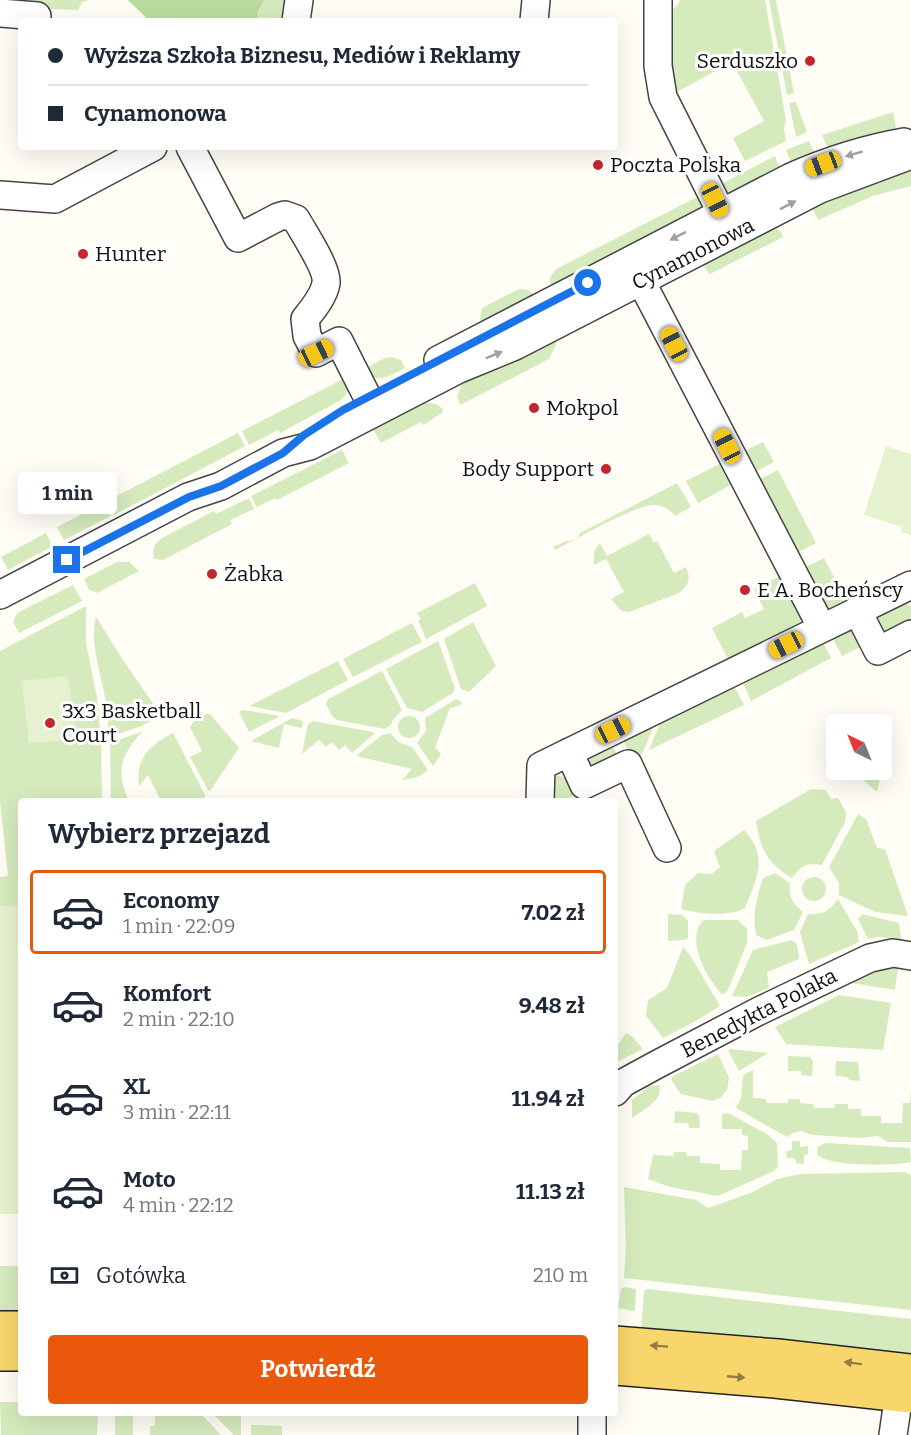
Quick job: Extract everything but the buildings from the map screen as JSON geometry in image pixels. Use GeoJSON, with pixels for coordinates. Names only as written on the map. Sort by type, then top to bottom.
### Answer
{"type":"FeatureCollection","features":[{"type":"Feature","properties":{"kind":"main road"},"geometry":{"type":"LineString","coordinates":[[0,1328],[18,1328]]}},
{"type":"Feature","properties":{"kind":"main road"},"geometry":{"type":"LineString","coordinates":[[618,1343],[767,1354],[907,1387]]}},
{"type":"Feature","properties":{"kind":"main road"},"geometry":{"type":"LineString","coordinates":[[0,1354],[18,1354]]}},
{"type":"Feature","properties":{"kind":"main road"},"geometry":{"type":"LineString","coordinates":[[618,1368],[774,1381],[907,1387]]}},
{"type":"Feature","properties":{"kind":"street"},"geometry":{"type":"LineString","coordinates":[[296,18],[299,0]]}},
{"type":"Feature","properties":{"kind":"street"},"geometry":{"type":"LineString","coordinates":[[534,18],[536,0]]}},
{"type":"Feature","properties":{"kind":"street"},"geometry":{"type":"LineString","coordinates":[[658,0],[658,66],[663,98],[727,224]]}},
{"type":"Feature","properties":{"kind":"street"},"geometry":{"type":"LineString","coordinates":[[0,13],[37,16]]}},
{"type":"Feature","properties":{"kind":"street","name":"Cynamonowa"},"geometry":{"type":"LineString","coordinates":[[371,404],[515,346],[641,281],[727,224],[790,177],[879,146],[911,141]]}},
{"type":"Feature","properties":{"kind":"street"},"geometry":{"type":"LineString","coordinates":[[13,195],[55,199],[147,150]]}},
{"type":"Feature","properties":{"kind":"street"},"geometry":{"type":"LineString","coordinates":[[192,150],[238,238],[278,217],[285,215],[296,219],[326,276],[326,284],[320,297],[305,319],[307,336],[316,353],[339,341],[371,404]]}},
{"type":"Feature","properties":{"kind":"street","name":"Cynamonowa"},"geometry":{"type":"LineString","coordinates":[[0,613],[145,538],[221,486],[283,453],[304,435],[371,404],[727,224],[911,155]]}},
{"type":"Feature","properties":{"kind":"street"},"geometry":{"type":"LineString","coordinates":[[641,281],[822,628]]}},
{"type":"Feature","properties":{"kind":"street","name":"Cynamonowa"},"geometry":{"type":"LineString","coordinates":[[0,595],[189,497],[221,486]]}},
{"type":"Feature","properties":{"kind":"street"},"geometry":{"type":"LineString","coordinates":[[540,798],[541,766],[911,585]]}},
{"type":"Feature","properties":{"kind":"street"},"geometry":{"type":"LineString","coordinates":[[857,610],[878,651],[911,634]]}},
{"type":"Feature","properties":{"kind":"street"},"geometry":{"type":"LineString","coordinates":[[569,752],[584,785],[628,764],[667,848]]}},
{"type":"Feature","properties":{"kind":"street","name":"Benedykta Polaka"},"geometry":{"type":"LineString","coordinates":[[618,1089],[623,1083],[750,1016],[870,958],[893,953],[911,956]]}},
{"type":"Feature","properties":{"kind":"street"},"geometry":{"type":"LineString","coordinates":[[893,1435],[907,1387]]}},
{"type":"Feature","properties":{"kind":"street"},"geometry":{"type":"LineString","coordinates":[[592,1416],[592,1435]]}},
{"type":"Feature","properties":{"kind":"green space"},"geometry":{"type":"Polygon","coordinates":[[[0,0],[90,0],[82,2],[78,10],[0,7],[0,0]]]}},
{"type":"Feature","properties":{"kind":"green space"},"geometry":{"type":"Polygon","coordinates":[[[128,0],[295,0],[290,18],[147,18],[128,0]]]}},
{"type":"Feature","properties":{"kind":"green space"},"geometry":{"type":"Polygon","coordinates":[[[128,0],[264,0],[257,13],[258,18],[147,18],[128,0]]]}},
{"type":"Feature","properties":{"kind":"green space"},"geometry":{"type":"Polygon","coordinates":[[[680,0],[765,0],[786,120],[784,128],[786,141],[745,161],[733,138],[764,121],[732,62],[673,94],[670,65],[671,10],[680,0]]]}},
{"type":"Feature","properties":{"kind":"green space"},"geometry":{"type":"Polygon","coordinates":[[[769,0],[776,0],[794,93],[787,95],[769,0]]]}},
{"type":"Feature","properties":{"kind":"green space"},"geometry":{"type":"Polygon","coordinates":[[[796,102],[807,132],[796,137],[789,103],[796,102]]]}},
{"type":"Feature","properties":{"kind":"green space"},"geometry":{"type":"Polygon","coordinates":[[[893,112],[896,127],[891,131],[828,149],[822,135],[893,112]]]}},
{"type":"Feature","properties":{"kind":"green space"},"geometry":{"type":"Polygon","coordinates":[[[809,141],[814,152],[813,157],[793,167],[786,150],[809,141]]]}},
{"type":"Feature","properties":{"kind":"green space"},"geometry":{"type":"Polygon","coordinates":[[[775,156],[782,172],[740,193],[720,191],[717,186],[775,156]]]}},
{"type":"Feature","properties":{"kind":"green space"},"geometry":{"type":"Polygon","coordinates":[[[911,168],[911,186],[873,196],[818,220],[811,206],[911,168]]]}},
{"type":"Feature","properties":{"kind":"green space"},"geometry":{"type":"Polygon","coordinates":[[[701,195],[705,209],[553,291],[550,278],[558,268],[701,195]]]}},
{"type":"Feature","properties":{"kind":"green space"},"geometry":{"type":"Polygon","coordinates":[[[773,225],[783,237],[708,273],[701,260],[773,225]]]}},
{"type":"Feature","properties":{"kind":"green space"},"geometry":{"type":"Polygon","coordinates":[[[519,289],[530,291],[537,300],[483,327],[480,320],[482,308],[519,289]]]}},
{"type":"Feature","properties":{"kind":"green space"},"geometry":{"type":"Polygon","coordinates":[[[556,336],[556,345],[549,359],[460,405],[457,397],[462,384],[556,336]]]}},
{"type":"Feature","properties":{"kind":"green space"},"geometry":{"type":"Polygon","coordinates":[[[392,357],[401,360],[405,368],[384,378],[374,377],[364,369],[385,358],[392,357]]]}},
{"type":"Feature","properties":{"kind":"green space"},"geometry":{"type":"Polygon","coordinates":[[[349,376],[348,389],[341,400],[280,433],[278,430],[249,445],[242,431],[349,376]]]}},
{"type":"Feature","properties":{"kind":"green space"},"geometry":{"type":"Polygon","coordinates":[[[424,402],[436,404],[443,409],[442,413],[423,425],[421,422],[381,443],[373,429],[424,402]]]}},
{"type":"Feature","properties":{"kind":"green space"},"geometry":{"type":"Polygon","coordinates":[[[238,433],[245,446],[114,515],[107,501],[238,433]]]}},
{"type":"Feature","properties":{"kind":"green space"},"geometry":{"type":"Polygon","coordinates":[[[763,442],[774,462],[749,475],[738,454],[763,442]]]}},
{"type":"Feature","properties":{"kind":"green space"},"geometry":{"type":"Polygon","coordinates":[[[886,446],[911,454],[911,535],[901,532],[902,527],[864,515],[886,446]]]}},
{"type":"Feature","properties":{"kind":"green space"},"geometry":{"type":"Polygon","coordinates":[[[342,450],[349,463],[277,500],[275,498],[257,507],[251,496],[342,450]]]}},
{"type":"Feature","properties":{"kind":"green space"},"geometry":{"type":"Polygon","coordinates":[[[727,460],[738,481],[698,503],[686,481],[727,460]]]}},
{"type":"Feature","properties":{"kind":"green space"},"geometry":{"type":"Polygon","coordinates":[[[778,470],[816,543],[791,556],[753,483],[778,470]]]}},
{"type":"Feature","properties":{"kind":"green space"},"geometry":{"type":"Polygon","coordinates":[[[677,483],[691,507],[675,516],[661,506],[646,506],[620,516],[555,550],[553,547],[578,537],[580,533],[677,483]]]}},
{"type":"Feature","properties":{"kind":"green space"},"geometry":{"type":"Polygon","coordinates":[[[249,498],[254,509],[230,520],[232,524],[163,560],[154,559],[154,547],[162,538],[214,511],[216,514],[249,498]]]}},
{"type":"Feature","properties":{"kind":"green space"},"geometry":{"type":"Polygon","coordinates":[[[104,503],[111,516],[64,540],[57,527],[104,503]]]}},
{"type":"Feature","properties":{"kind":"green space"},"geometry":{"type":"Polygon","coordinates":[[[46,533],[53,546],[8,570],[1,557],[46,533]]]}},
{"type":"Feature","properties":{"kind":"green space"},"geometry":{"type":"Polygon","coordinates":[[[649,534],[654,543],[657,541],[674,573],[686,567],[688,581],[679,593],[629,612],[621,611],[611,599],[624,592],[606,559],[594,565],[594,551],[600,543],[607,556],[649,534]]]}},
{"type":"Feature","properties":{"kind":"green space"},"geometry":{"type":"Polygon","coordinates":[[[824,558],[850,608],[824,622],[798,571],[824,558]]]}},
{"type":"Feature","properties":{"kind":"green space"},"geometry":{"type":"Polygon","coordinates":[[[117,562],[129,562],[139,571],[97,593],[89,590],[84,579],[117,562]]]}},
{"type":"Feature","properties":{"kind":"green space"},"geometry":{"type":"Polygon","coordinates":[[[786,573],[812,624],[731,665],[712,628],[742,612],[745,618],[764,609],[754,589],[786,573]]]}},
{"type":"Feature","properties":{"kind":"green space"},"geometry":{"type":"Polygon","coordinates":[[[475,583],[487,606],[426,639],[418,620],[421,619],[417,613],[475,583]]]}},
{"type":"Feature","properties":{"kind":"green space"},"geometry":{"type":"Polygon","coordinates":[[[73,585],[82,601],[19,633],[13,622],[17,613],[73,585]]]}},
{"type":"Feature","properties":{"kind":"green space"},"geometry":{"type":"Polygon","coordinates":[[[900,601],[911,606],[911,629],[880,645],[863,613],[900,601]]]}},
{"type":"Feature","properties":{"kind":"green space"},"geometry":{"type":"Polygon","coordinates":[[[86,606],[86,643],[97,697],[101,740],[102,798],[18,798],[18,906],[0,906],[0,877],[8,876],[0,801],[0,651],[86,606]]]}},
{"type":"Feature","properties":{"kind":"green space"},"geometry":{"type":"Polygon","coordinates":[[[854,616],[869,643],[842,656],[828,630],[854,616]]]}},
{"type":"Feature","properties":{"kind":"green space"},"geometry":{"type":"Polygon","coordinates":[[[96,617],[161,715],[142,726],[108,737],[107,707],[95,649],[96,617]]]}},
{"type":"Feature","properties":{"kind":"green space"},"geometry":{"type":"Polygon","coordinates":[[[473,622],[496,666],[469,692],[461,689],[444,639],[473,622]]]}},
{"type":"Feature","properties":{"kind":"green space"},"geometry":{"type":"Polygon","coordinates":[[[412,623],[422,642],[353,677],[343,659],[412,623]]]}},
{"type":"Feature","properties":{"kind":"green space"},"geometry":{"type":"Polygon","coordinates":[[[819,634],[831,658],[751,701],[739,674],[819,634]]]}},
{"type":"Feature","properties":{"kind":"green space"},"geometry":{"type":"Polygon","coordinates":[[[438,641],[455,688],[453,693],[422,712],[407,708],[386,669],[438,641]]]}},
{"type":"Feature","properties":{"kind":"green space"},"geometry":{"type":"Polygon","coordinates":[[[338,661],[348,680],[286,713],[249,706],[338,661]]]}},
{"type":"Feature","properties":{"kind":"green space"},"geometry":{"type":"Polygon","coordinates":[[[382,671],[402,710],[391,725],[385,729],[337,720],[332,716],[326,704],[328,699],[382,671]]]}},
{"type":"Feature","properties":{"kind":"green space"},"geometry":{"type":"Polygon","coordinates":[[[68,676],[77,739],[29,743],[22,681],[68,676]]]}},
{"type":"Feature","properties":{"kind":"green space"},"geometry":{"type":"Polygon","coordinates":[[[730,678],[744,705],[649,750],[665,711],[730,678]]]}},
{"type":"Feature","properties":{"kind":"green space"},"geometry":{"type":"Polygon","coordinates":[[[456,699],[462,702],[461,705],[450,708],[435,747],[441,754],[433,766],[417,743],[426,731],[425,718],[456,699]]]}},
{"type":"Feature","properties":{"kind":"green space"},"geometry":{"type":"Polygon","coordinates":[[[243,710],[280,716],[249,732],[239,712],[243,710]]]}},
{"type":"Feature","properties":{"kind":"green space"},"geometry":{"type":"Polygon","coordinates":[[[210,714],[239,748],[210,791],[190,757],[202,751],[190,727],[197,717],[210,714]]]}},
{"type":"Feature","properties":{"kind":"green space"},"geometry":{"type":"Polygon","coordinates":[[[659,714],[642,754],[632,759],[620,734],[659,714]]]}},
{"type":"Feature","properties":{"kind":"green space"},"geometry":{"type":"Polygon","coordinates":[[[409,716],[417,719],[420,727],[417,735],[409,738],[401,735],[398,727],[401,719],[409,716]]]}},
{"type":"Feature","properties":{"kind":"green space"},"geometry":{"type":"Polygon","coordinates":[[[292,718],[303,721],[302,728],[284,724],[279,748],[251,741],[292,718]]]}},
{"type":"Feature","properties":{"kind":"green space"},"geometry":{"type":"Polygon","coordinates":[[[313,721],[375,733],[352,753],[345,745],[339,750],[332,742],[326,747],[319,740],[302,754],[308,724],[313,721]]]}},
{"type":"Feature","properties":{"kind":"green space"},"geometry":{"type":"Polygon","coordinates":[[[143,731],[130,748],[122,764],[122,781],[128,798],[111,798],[110,743],[143,731]]]}},
{"type":"Feature","properties":{"kind":"green space"},"geometry":{"type":"Polygon","coordinates":[[[173,733],[204,798],[160,798],[148,775],[139,786],[138,776],[142,760],[157,742],[173,733]]]}},
{"type":"Feature","properties":{"kind":"green space"},"geometry":{"type":"Polygon","coordinates":[[[391,733],[398,742],[412,747],[428,770],[416,777],[402,780],[412,769],[356,756],[382,735],[391,733]]]}},
{"type":"Feature","properties":{"kind":"green space"},"geometry":{"type":"Polygon","coordinates":[[[610,739],[621,763],[586,780],[575,756],[610,739]]]}},
{"type":"Feature","properties":{"kind":"green space"},"geometry":{"type":"Polygon","coordinates":[[[548,770],[578,785],[571,798],[544,798],[548,770]]]}},
{"type":"Feature","properties":{"kind":"green space"},"geometry":{"type":"Polygon","coordinates":[[[863,780],[880,780],[877,792],[863,780]]]}},
{"type":"Feature","properties":{"kind":"green space"},"geometry":{"type":"Polygon","coordinates":[[[811,789],[826,790],[831,799],[838,798],[846,812],[845,822],[822,865],[805,866],[792,878],[776,866],[766,854],[756,821],[811,789]]]}},
{"type":"Feature","properties":{"kind":"green space"},"geometry":{"type":"Polygon","coordinates":[[[858,814],[866,819],[877,848],[885,849],[908,916],[875,912],[839,895],[839,883],[829,867],[858,814]]]}},
{"type":"Feature","properties":{"kind":"green space"},"geometry":{"type":"Polygon","coordinates":[[[744,830],[752,840],[758,859],[757,877],[745,908],[731,913],[714,914],[681,909],[685,885],[698,873],[712,874],[720,867],[714,851],[744,830]]]}},
{"type":"Feature","properties":{"kind":"green space"},"geometry":{"type":"Polygon","coordinates":[[[775,873],[790,883],[792,899],[803,912],[794,930],[767,940],[756,935],[755,913],[763,878],[775,873]]]}},
{"type":"Feature","properties":{"kind":"green space"},"geometry":{"type":"Polygon","coordinates":[[[814,877],[822,881],[826,889],[822,897],[814,901],[806,897],[802,889],[806,881],[814,877]]]}},
{"type":"Feature","properties":{"kind":"green space"},"geometry":{"type":"Polygon","coordinates":[[[838,899],[857,931],[859,942],[809,964],[800,932],[808,914],[825,911],[832,907],[838,899]]]}},
{"type":"Feature","properties":{"kind":"green space"},"geometry":{"type":"Polygon","coordinates":[[[0,906],[18,906],[18,1214],[0,1214],[0,906]]]}},
{"type":"Feature","properties":{"kind":"green space"},"geometry":{"type":"Polygon","coordinates":[[[668,914],[683,915],[688,921],[688,938],[668,941],[668,914]]]}},
{"type":"Feature","properties":{"kind":"green space"},"geometry":{"type":"Polygon","coordinates":[[[862,914],[899,923],[901,939],[879,937],[868,939],[858,919],[862,914]]]}},
{"type":"Feature","properties":{"kind":"green space"},"geometry":{"type":"Polygon","coordinates":[[[704,920],[738,920],[747,929],[747,943],[728,990],[723,995],[710,979],[697,948],[698,928],[704,920]]]}},
{"type":"Feature","properties":{"kind":"green space"},"geometry":{"type":"Polygon","coordinates":[[[791,940],[797,944],[799,959],[767,972],[769,988],[746,997],[732,996],[753,950],[791,940]]]}},
{"type":"Feature","properties":{"kind":"green space"},"geometry":{"type":"Polygon","coordinates":[[[683,947],[720,1006],[663,1038],[646,1016],[648,1000],[667,988],[683,947]]]}},
{"type":"Feature","properties":{"kind":"green space"},"geometry":{"type":"Polygon","coordinates":[[[899,961],[895,990],[839,981],[899,961]]]}},
{"type":"Feature","properties":{"kind":"green space"},"geometry":{"type":"Polygon","coordinates":[[[839,995],[891,1003],[883,1050],[786,1044],[775,1027],[839,995]]]}},
{"type":"Feature","properties":{"kind":"green space"},"geometry":{"type":"Polygon","coordinates":[[[626,1033],[632,1036],[643,1049],[618,1062],[618,1045],[626,1033]]]}},
{"type":"Feature","properties":{"kind":"green space"},"geometry":{"type":"Polygon","coordinates":[[[731,1049],[768,1053],[739,1071],[728,1051],[731,1049]]]}},
{"type":"Feature","properties":{"kind":"green space"},"geometry":{"type":"Polygon","coordinates":[[[718,1054],[729,1078],[727,1090],[720,1098],[712,1101],[681,1094],[671,1080],[673,1076],[718,1054]]]}},
{"type":"Feature","properties":{"kind":"green space"},"geometry":{"type":"Polygon","coordinates":[[[788,1056],[810,1057],[813,1062],[812,1076],[802,1075],[801,1071],[788,1071],[788,1056]]]}},
{"type":"Feature","properties":{"kind":"green space"},"geometry":{"type":"Polygon","coordinates":[[[836,1061],[858,1062],[860,1081],[835,1076],[836,1061]]]}},
{"type":"Feature","properties":{"kind":"green space"},"geometry":{"type":"Polygon","coordinates":[[[753,1070],[753,1098],[766,1099],[767,1103],[788,1103],[788,1099],[800,1099],[800,1103],[813,1104],[814,1108],[835,1108],[835,1104],[848,1104],[848,1109],[861,1109],[861,1116],[881,1116],[881,1123],[902,1123],[903,1103],[910,1103],[911,1089],[911,1142],[888,1142],[878,1136],[860,1138],[813,1135],[801,1131],[787,1137],[736,1108],[741,1098],[743,1075],[753,1070]]]}},
{"type":"Feature","properties":{"kind":"green space"},"geometry":{"type":"Polygon","coordinates":[[[659,1085],[659,1095],[656,1100],[632,1118],[632,1100],[649,1086],[659,1085]]]}},
{"type":"Feature","properties":{"kind":"green space"},"geometry":{"type":"Polygon","coordinates":[[[675,1111],[699,1115],[700,1128],[689,1128],[688,1123],[674,1123],[675,1111]]]}},
{"type":"Feature","properties":{"kind":"green space"},"geometry":{"type":"Polygon","coordinates":[[[728,1113],[767,1134],[777,1143],[778,1166],[774,1171],[718,1196],[670,1187],[648,1179],[653,1155],[674,1156],[674,1152],[686,1152],[687,1156],[700,1156],[700,1163],[720,1164],[720,1170],[741,1170],[742,1150],[748,1150],[748,1136],[742,1135],[742,1129],[722,1129],[722,1114],[728,1113]]]}},
{"type":"Feature","properties":{"kind":"green space"},"geometry":{"type":"Polygon","coordinates":[[[792,1141],[800,1141],[800,1147],[808,1146],[808,1154],[804,1155],[804,1164],[796,1163],[795,1158],[787,1158],[786,1151],[792,1150],[792,1141]]]}},
{"type":"Feature","properties":{"kind":"green space"},"geometry":{"type":"Polygon","coordinates":[[[825,1143],[910,1148],[911,1162],[876,1165],[834,1161],[817,1154],[818,1147],[825,1143]]]}},
{"type":"Feature","properties":{"kind":"green space"},"geometry":{"type":"Polygon","coordinates":[[[905,1172],[911,1175],[911,1310],[624,1278],[626,1247],[624,1187],[696,1200],[708,1208],[753,1192],[777,1179],[800,1174],[905,1172]]]}},
{"type":"Feature","properties":{"kind":"green space"},"geometry":{"type":"Polygon","coordinates":[[[0,1266],[18,1266],[18,1314],[0,1314],[0,1266]]]}},
{"type":"Feature","properties":{"kind":"green space"},"geometry":{"type":"Polygon","coordinates":[[[624,1287],[636,1289],[634,1311],[618,1308],[621,1289],[624,1287]]]}},
{"type":"Feature","properties":{"kind":"green space"},"geometry":{"type":"Polygon","coordinates":[[[647,1289],[911,1319],[911,1358],[641,1332],[644,1291],[647,1289]]]}},
{"type":"Feature","properties":{"kind":"green space"},"geometry":{"type":"Polygon","coordinates":[[[0,1402],[18,1402],[18,1416],[98,1416],[97,1435],[1,1435],[0,1402]]]}},
{"type":"Feature","properties":{"kind":"green space"},"geometry":{"type":"Polygon","coordinates":[[[115,1416],[133,1416],[133,1435],[115,1435],[115,1416]]]}},
{"type":"Feature","properties":{"kind":"green space"},"geometry":{"type":"Polygon","coordinates":[[[155,1416],[203,1416],[221,1435],[150,1435],[150,1426],[155,1426],[155,1416]]]}},
{"type":"Feature","properties":{"kind":"green space"},"geometry":{"type":"Polygon","coordinates":[[[215,1416],[241,1416],[241,1435],[234,1435],[215,1416]]]}},
{"type":"Feature","properties":{"kind":"green space"},"geometry":{"type":"Polygon","coordinates":[[[251,1425],[282,1426],[282,1435],[251,1435],[251,1425]]]}},
{"type":"Feature","properties":{"kind":"place","name":"Serduszko"},"geometry":{"type":"Point","coordinates":[810,61]}},
{"type":"Feature","properties":{"kind":"place","name":"Poczta Polska"},"geometry":{"type":"Point","coordinates":[598,165]}},
{"type":"Feature","properties":{"kind":"place","name":"Hunter"},"geometry":{"type":"Point","coordinates":[83,254]}},
{"type":"Feature","properties":{"kind":"place","name":"Mokpol"},"geometry":{"type":"Point","coordinates":[534,408]}},
{"type":"Feature","properties":{"kind":"place","name":"Body Support"},"geometry":{"type":"Point","coordinates":[606,469]}},
{"type":"Feature","properties":{"kind":"place","name":"Żabka"},"geometry":{"type":"Point","coordinates":[212,574]}},
{"type":"Feature","properties":{"kind":"place","name":"E A. Bocheńscy"},"geometry":{"type":"Point","coordinates":[745,590]}},
{"type":"Feature","properties":{"kind":"place","name":"3x3 Basketball Court"},"geometry":{"type":"Point","coordinates":[50,723]}},
{"type":"Feature","properties":{"kind":"route"},"geometry":{"type":"LineString","coordinates":[[67,560],[189,497],[221,486],[283,453],[304,435],[343,410],[588,283]]}}]}
